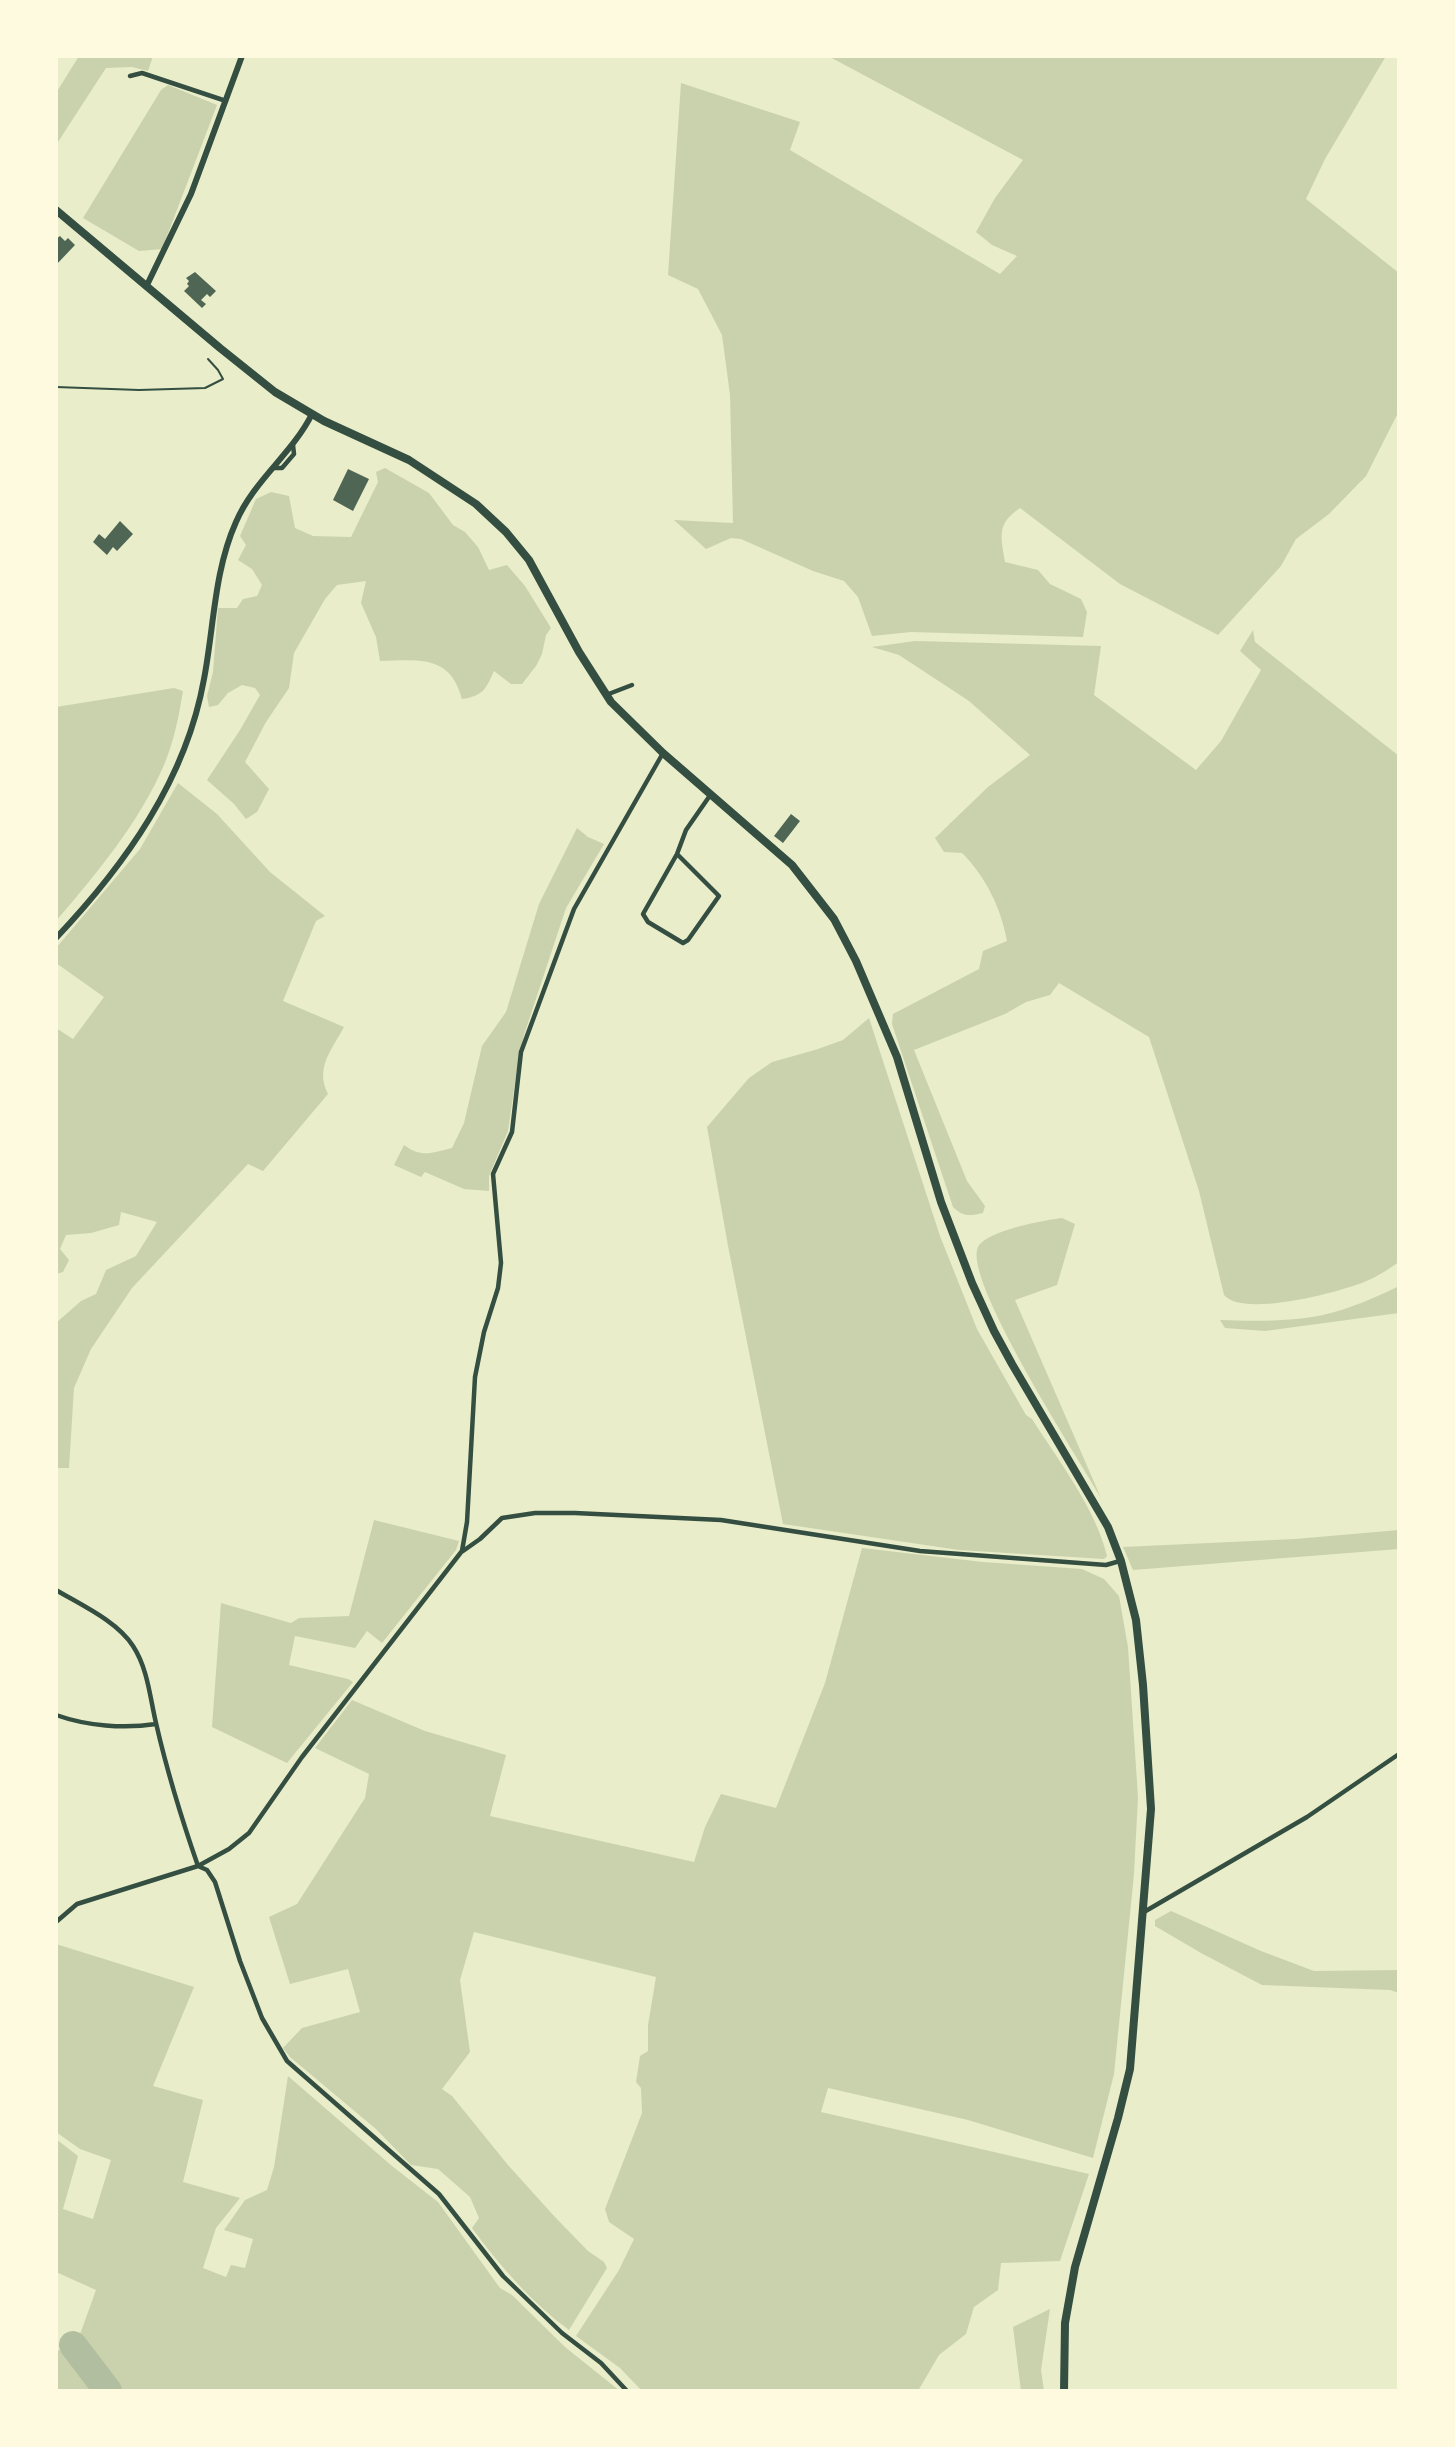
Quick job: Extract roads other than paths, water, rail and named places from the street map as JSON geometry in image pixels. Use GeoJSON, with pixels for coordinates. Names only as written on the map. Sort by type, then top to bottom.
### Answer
{"type":"FeatureCollection","features":[{"type":"Feature","properties":{"kind":"highway"},"geometry":{"type":"LineString","coordinates":[[56,210],[268,386],[312,414],[410,460],[476,504],[506,532],[529,560],[579,652],[606,695],[663,753],[792,865],[841,930],[866,983],[893,1047],[936,1185],[972,1283],[1006,1353],[1108,1527],[1121,1561],[1136,1620],[1151,1809],[1130,2069],[1075,2267],[1065,2323],[1064,2391]]}},
{"type":"Feature","properties":{"kind":"street"},"geometry":{"type":"LineString","coordinates":[[147,285],[191,194],[242,56]]}},
{"type":"Feature","properties":{"kind":"street"},"geometry":{"type":"LineString","coordinates":[[130,76],[142,74],[227,102]]}},
{"type":"Feature","properties":{"kind":"street"},"geometry":{"type":"LineString","coordinates":[[56,939],[126,854],[160,801],[179,762],[199,704],[215,602],[228,543],[249,496],[293,444],[312,414]]}},
{"type":"Feature","properties":{"kind":"street"},"geometry":{"type":"LineString","coordinates":[[606,695],[632,685]]}},
{"type":"Feature","properties":{"kind":"street"},"geometry":{"type":"LineString","coordinates":[[462,1551],[467,1522],[475,1377],[484,1332],[498,1288],[501,1263],[493,1174],[512,1132],[521,1052],[574,909],[663,753]]}},
{"type":"Feature","properties":{"kind":"street"},"geometry":{"type":"LineString","coordinates":[[677,854],[719,896],[688,940],[683,943],[648,922],[643,914],[677,854],[686,830],[712,793]]}},
{"type":"Feature","properties":{"kind":"street"},"geometry":{"type":"LineString","coordinates":[[57,1919],[77,1904],[198,1867],[229,1849],[249,1833],[302,1757],[462,1551],[480,1539],[502,1518],[535,1513],[575,1513],[721,1520],[920,1551],[1106,1565],[1121,1561]]}},
{"type":"Feature","properties":{"kind":"street"},"geometry":{"type":"LineString","coordinates":[[56,1590],[124,1635],[140,1659],[198,1867]]}},
{"type":"Feature","properties":{"kind":"street"},"geometry":{"type":"LineString","coordinates":[[56,1715],[108,1725],[136,1727],[156,1724]]}},
{"type":"Feature","properties":{"kind":"street"},"geometry":{"type":"LineString","coordinates":[[1144,1912],[1307,1817],[1399,1754]]}},
{"type":"Feature","properties":{"kind":"street"},"geometry":{"type":"LineString","coordinates":[[198,1867],[207,1870],[215,1882],[240,1961],[262,2018],[287,2061],[439,2194],[503,2276],[562,2333],[601,2363],[627,2391]]}}]}
